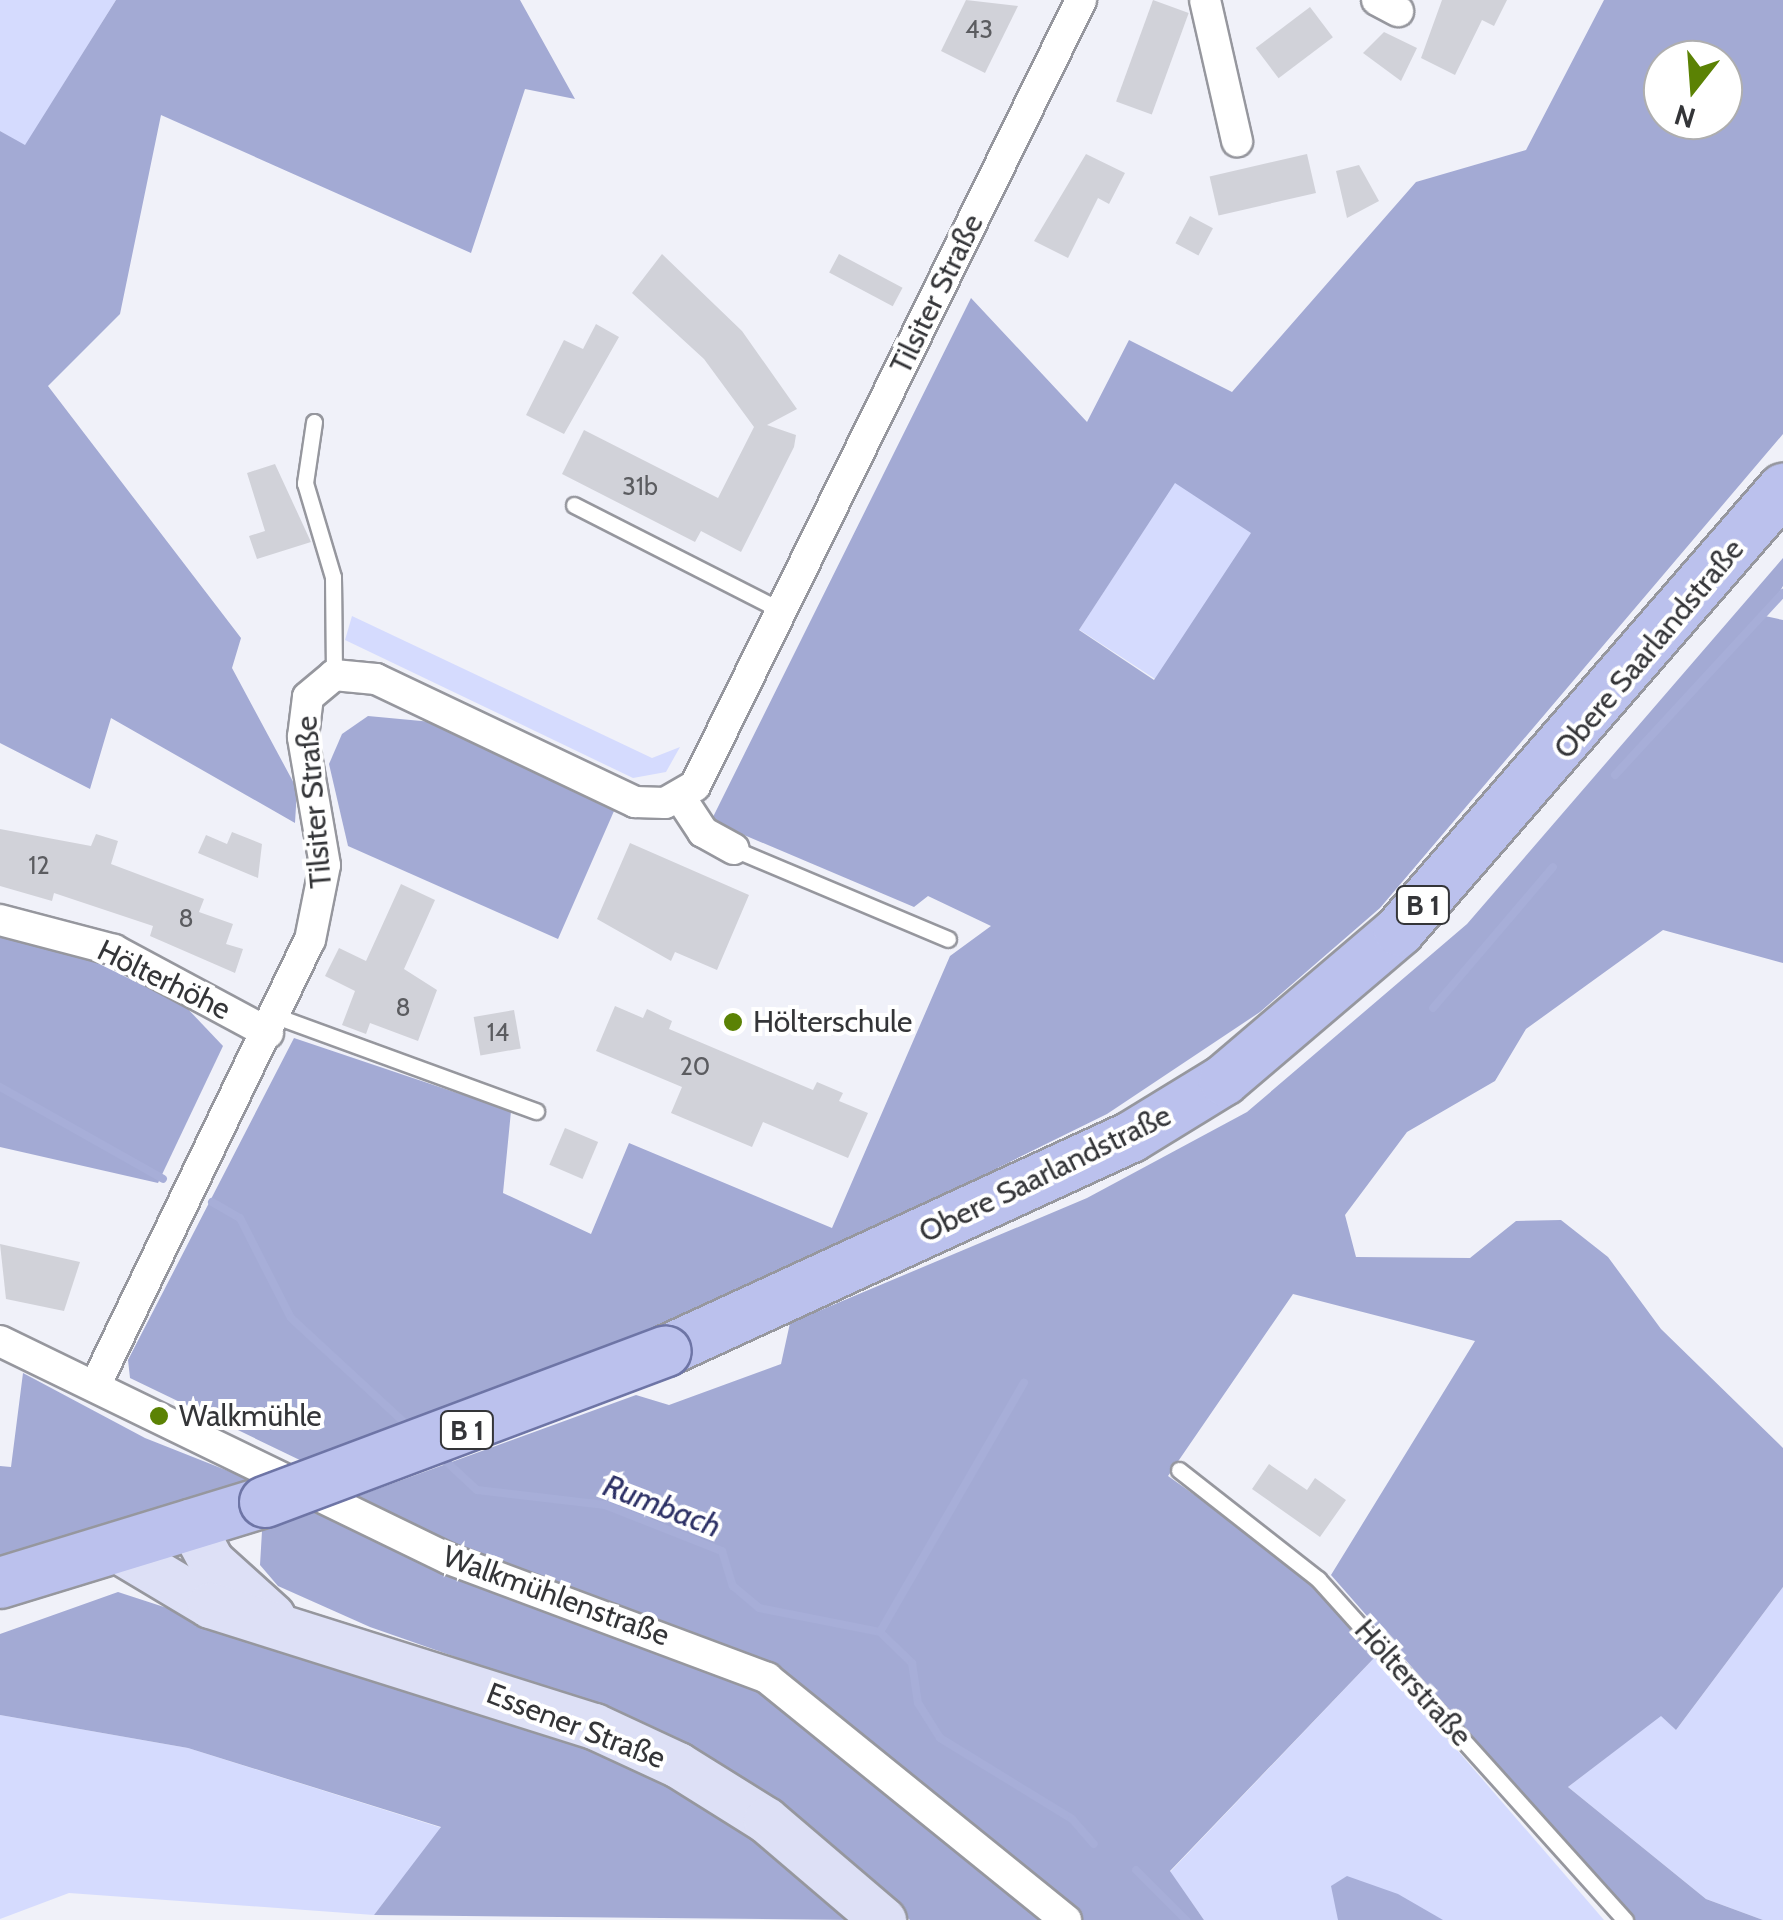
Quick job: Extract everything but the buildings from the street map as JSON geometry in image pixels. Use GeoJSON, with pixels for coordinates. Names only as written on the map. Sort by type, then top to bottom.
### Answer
{"type":"FeatureCollection","features":[{"type":"Feature","properties":{"kind":"main road","name":"Obere Saarlandstraße"},"geometry":{"type":"LineString","coordinates":[[190,1522],[266,1502],[666,1351],[1131,1137],[1224,1080],[1399,932],[1783,490]]}},
{"type":"Feature","properties":{"kind":"main road","name":"B 1"},"geometry":{"type":"LineString","coordinates":[[0,1582],[190,1522]]}},
{"type":"Feature","properties":{"kind":"main road","name":"Essener Straße"},"geometry":{"type":"LineString","coordinates":[[190,1522],[212,1562],[284,1627]]}},
{"type":"Feature","properties":{"kind":"main road","name":"Essener Straße"},"geometry":{"type":"LineString","coordinates":[[113,1547],[210,1605],[594,1726],[678,1764],[766,1820],[883,1920]]}},
{"type":"Feature","properties":{"kind":"street","name":"Tilsiter Straße"},"geometry":{"type":"LineString","coordinates":[[95,1386],[272,1024],[322,902],[322,830],[303,711],[317,684],[334,675],[376,679],[635,802],[680,797],[709,768],[1081,0]]}},
{"type":"Feature","properties":{"kind":"street"},"geometry":{"type":"LineString","coordinates":[[1205,0],[1237,141]]}},
{"type":"Feature","properties":{"kind":"street"},"geometry":{"type":"LineString","coordinates":[[680,797],[703,832],[734,849]]}},
{"type":"Feature","properties":{"kind":"street","name":"Hölterhöhe"},"geometry":{"type":"LineString","coordinates":[[0,920],[114,950],[272,1024]]}},
{"type":"Feature","properties":{"kind":"street","name":"Walkmühlenstraße"},"geometry":{"type":"LineString","coordinates":[[0,1342],[449,1559],[767,1678],[1066,1920]]}},
{"type":"Feature","properties":{"kind":"lane"},"geometry":{"type":"LineString","coordinates":[[314,422],[305,483],[333,578],[334,675]]}},
{"type":"Feature","properties":{"kind":"lane"},"geometry":{"type":"LineString","coordinates":[[574,505],[784,612]]}},
{"type":"Feature","properties":{"kind":"lane"},"geometry":{"type":"LineString","coordinates":[[734,849],[948,939]]}},
{"type":"Feature","properties":{"kind":"lane"},"geometry":{"type":"LineString","coordinates":[[272,1024],[536,1111]]}},
{"type":"Feature","properties":{"kind":"lane","name":"Hölterstraße"},"geometry":{"type":"LineString","coordinates":[[1179,1470],[1318,1578],[1625,1920]]}},
{"type":"Feature","properties":{"kind":"shaded area"},"geometry":{"type":"Polygon","coordinates":[[[0,0],[116,0],[25,146],[0,131],[0,0]]]}},
{"type":"Feature","properties":{"kind":"shaded area"},"geometry":{"type":"Polygon","coordinates":[[[116,0],[520,0],[575,99],[525,89],[471,253],[161,115],[120,314],[48,386],[241,638],[232,668],[297,789],[295,823],[111,718],[90,789],[0,743],[0,131],[25,145],[116,0]]]}},
{"type":"Feature","properties":{"kind":"shaded area"},"geometry":{"type":"Polygon","coordinates":[[[1604,0],[1783,0],[1783,434],[1380,908],[1260,1012],[1107,1114],[673,1328],[306,1463],[130,1378],[128,1360],[294,1038],[511,1111],[503,1193],[591,1234],[629,1143],[832,1228],[950,956],[991,926],[928,896],[914,907],[711,821],[971,298],[1087,422],[1129,340],[1232,392],[1416,182],[1526,150],[1604,0]],[[1175,483],[1079,630],[1154,680],[1251,533],[1175,483]]]}},
{"type":"Feature","properties":{"kind":"shaded area"},"geometry":{"type":"Polygon","coordinates":[[[1175,482],[1252,532],[1156,680],[1079,630],[1175,482]]]}},
{"type":"Feature","properties":{"kind":"shaded area"},"geometry":{"type":"Polygon","coordinates":[[[1783,558],[1783,586],[1765,616],[1783,620],[1783,963],[1663,930],[1526,1029],[1495,1081],[1407,1132],[1345,1215],[1356,1257],[1470,1258],[1516,1221],[1561,1220],[1608,1257],[1661,1329],[1783,1448],[1783,1587],[1676,1730],[1661,1716],[1568,1787],[1706,1899],[1763,1920],[1634,1920],[1331,1575],[1475,1341],[1293,1294],[1168,1476],[1310,1577],[1376,1656],[1170,1871],[1204,1920],[910,1920],[780,1806],[621,1715],[370,1627],[278,1586],[260,1565],[262,1531],[636,1395],[669,1405],[781,1364],[790,1323],[1087,1198],[1247,1112],[1467,924],[1783,558]]]}},
{"type":"Feature","properties":{"kind":"shaded area"},"geometry":{"type":"Polygon","coordinates":[[[352,616],[652,758],[680,747],[666,772],[633,778],[345,640],[352,616]]]}},
{"type":"Feature","properties":{"kind":"shaded area"},"geometry":{"type":"Polygon","coordinates":[[[368,716],[432,722],[614,811],[558,939],[348,846],[329,764],[342,734],[368,716]]]}},
{"type":"Feature","properties":{"kind":"shaded area"},"geometry":{"type":"Polygon","coordinates":[[[0,937],[79,954],[185,1006],[223,1046],[158,1183],[0,1147],[0,937]]]}},
{"type":"Feature","properties":{"kind":"shaded area"},"geometry":{"type":"Polygon","coordinates":[[[23,1373],[145,1438],[251,1480],[0,1561],[0,1466],[11,1467],[23,1373]]]}},
{"type":"Feature","properties":{"kind":"shaded area"},"geometry":{"type":"Polygon","coordinates":[[[1783,1587],[1783,1920],[1763,1920],[1706,1899],[1568,1787],[1661,1715],[1676,1730],[1783,1587]]]}},
{"type":"Feature","properties":{"kind":"shaded area"},"geometry":{"type":"Polygon","coordinates":[[[118,1592],[617,1755],[762,1841],[853,1920],[374,1915],[441,1827],[188,1748],[0,1715],[0,1634],[118,1592]]]}},
{"type":"Feature","properties":{"kind":"shaded area"},"geometry":{"type":"Polygon","coordinates":[[[1376,1656],[1604,1920],[1204,1920],[1170,1872],[1376,1656]]]}},
{"type":"Feature","properties":{"kind":"shaded area"},"geometry":{"type":"Polygon","coordinates":[[[0,1715],[188,1748],[442,1828],[374,1915],[69,1893],[0,1919],[0,1715]]]}},
{"type":"Feature","properties":{"kind":"shaded area"},"geometry":{"type":"Polygon","coordinates":[[[1347,1876],[1398,1894],[1443,1920],[1338,1920],[1331,1886],[1347,1876]]]}},
{"type":"Feature","properties":{"kind":"waterway"},"geometry":{"type":"LineString","coordinates":[[1615,775],[1783,593]]}},
{"type":"Feature","properties":{"kind":"waterway"},"geometry":{"type":"LineString","coordinates":[[1433,1008],[1553,867]]}},
{"type":"Feature","properties":{"kind":"waterway","name":"Rumbach"},"geometry":{"type":"LineString","coordinates":[[0,1087],[163,1179]]}},
{"type":"Feature","properties":{"kind":"waterway","name":"Rumbach"},"geometry":{"type":"LineString","coordinates":[[212,1202],[240,1218],[291,1318],[409,1427]]}},
{"type":"Feature","properties":{"kind":"waterway"},"geometry":{"type":"LineString","coordinates":[[880,1632],[1024,1383]]}},
{"type":"Feature","properties":{"kind":"waterway","name":"Rumbach"},"geometry":{"type":"LineString","coordinates":[[438,1454],[477,1490],[605,1505],[722,1551],[733,1586],[759,1608],[880,1632],[912,1663],[918,1703],[940,1738],[1072,1819],[1094,1844]]}},
{"type":"Feature","properties":{"kind":"waterway","name":"Rumbach"},"geometry":{"type":"LineString","coordinates":[[1136,1870],[1186,1920]]}},
{"type":"Feature","properties":{"kind":"place","name":"Hölterschule"},"geometry":{"type":"Point","coordinates":[733,1022]}},
{"type":"Feature","properties":{"kind":"place","name":"Walkmühle"},"geometry":{"type":"Point","coordinates":[159,1416]}}]}
